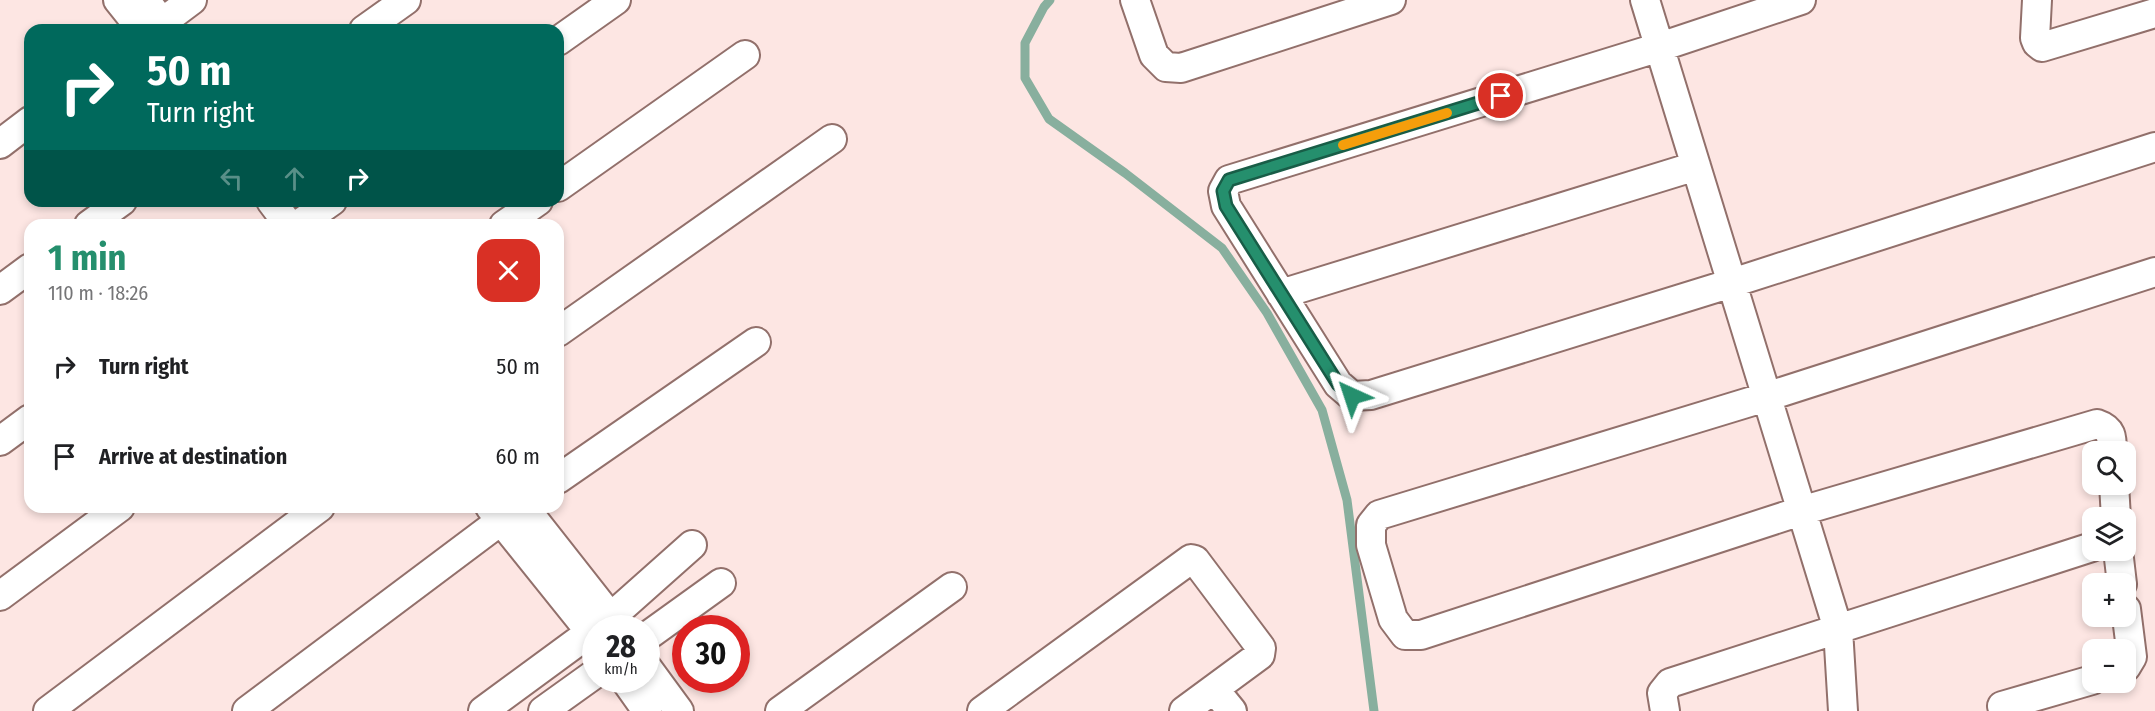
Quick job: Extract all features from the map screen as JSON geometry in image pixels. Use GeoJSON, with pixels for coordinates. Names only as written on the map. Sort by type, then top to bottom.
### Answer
{"type":"FeatureCollection","features":[{"type":"Feature","properties":{"kind":"street"},"geometry":{"type":"LineString","coordinates":[[118,0],[154,22],[192,0]]}},
{"type":"Feature","properties":{"kind":"street"},"geometry":{"type":"LineString","coordinates":[[372,24],[406,0]]}},
{"type":"Feature","properties":{"kind":"street"},"geometry":{"type":"LineString","coordinates":[[564,37],[616,0]]}},
{"type":"Feature","properties":{"kind":"street"},"geometry":{"type":"LineString","coordinates":[[1135,0],[1154,55],[1166,67],[1181,68],[1391,0]]}},
{"type":"Feature","properties":{"kind":"street"},"geometry":{"type":"LineString","coordinates":[[1645,0],[1838,629],[1843,711]]}},
{"type":"Feature","properties":{"kind":"street"},"geometry":{"type":"LineString","coordinates":[[1801,0],[1660,48],[1229,180],[1223,191],[1226,206],[1338,384],[1352,396],[1371,394],[1732,283],[2155,147]]}},
{"type":"Feature","properties":{"kind":"street"},"geometry":{"type":"LineString","coordinates":[[2037,0],[2035,38],[2042,47],[2155,13]]}},
{"type":"Feature","properties":{"kind":"street"},"geometry":{"type":"LineString","coordinates":[[564,183],[745,55]]}},
{"type":"Feature","properties":{"kind":"street"},"geometry":{"type":"LineString","coordinates":[[0,144],[24,126]]}},
{"type":"Feature","properties":{"kind":"street"},"geometry":{"type":"LineString","coordinates":[[564,328],[832,139]]}},
{"type":"Feature","properties":{"kind":"street"},"geometry":{"type":"LineString","coordinates":[[1281,294],[1696,166]]}},
{"type":"Feature","properties":{"kind":"street"},"geometry":{"type":"LineString","coordinates":[[97,219],[114,207]]}},
{"type":"Feature","properties":{"kind":"street"},"geometry":{"type":"LineString","coordinates":[[286,207],[308,216]]}},
{"type":"Feature","properties":{"kind":"street"},"geometry":{"type":"LineString","coordinates":[[512,219],[530,207]]}},
{"type":"Feature","properties":{"kind":"street"},"geometry":{"type":"LineString","coordinates":[[0,290],[24,272]]}},
{"type":"Feature","properties":{"kind":"street"},"geometry":{"type":"LineString","coordinates":[[2112,441],[2112,434],[2105,427],[2097,424],[1802,511],[1421,635],[1405,635],[1393,619],[1371,545],[1371,525],[1379,515],[1766,397],[2155,272]]}},
{"type":"Feature","properties":{"kind":"street"},"geometry":{"type":"LineString","coordinates":[[564,475],[756,342]]}},
{"type":"Feature","properties":{"kind":"street"},"geometry":{"type":"LineString","coordinates":[[0,441],[24,423]]}},
{"type":"Feature","properties":{"kind":"street"},"geometry":{"type":"LineString","coordinates":[[0,596],[112,513]]}},
{"type":"Feature","properties":{"kind":"street"},"geometry":{"type":"LineString","coordinates":[[48,711],[312,513]]}},
{"type":"Feature","properties":{"kind":"street"},"geometry":{"type":"LineString","coordinates":[[247,711],[502,513]]}},
{"type":"Feature","properties":{"kind":"street"},"geometry":{"type":"LineString","coordinates":[[504,513],[592,615]]}},
{"type":"Feature","properties":{"kind":"street"},"geometry":{"type":"LineString","coordinates":[[528,513],[595,615]]}},
{"type":"Feature","properties":{"kind":"street"},"geometry":{"type":"LineString","coordinates":[[619,615],[692,545]]}},
{"type":"Feature","properties":{"kind":"street"},"geometry":{"type":"LineString","coordinates":[[1665,711],[1662,693],[1670,683],[2082,551]]}},
{"type":"Feature","properties":{"kind":"street"},"geometry":{"type":"LineString","coordinates":[[982,711],[1191,560],[1198,561],[1262,652],[1184,711]]}},
{"type":"Feature","properties":{"kind":"street"},"geometry":{"type":"LineString","coordinates":[[660,627],[721,583]]}},
{"type":"Feature","properties":{"kind":"street"},"geometry":{"type":"LineString","coordinates":[[780,711],[952,586]]}},
{"type":"Feature","properties":{"kind":"street"},"geometry":{"type":"LineString","coordinates":[[483,711],[582,644]]}},
{"type":"Feature","properties":{"kind":"street"},"geometry":{"type":"LineString","coordinates":[[543,711],[582,683]]}},
{"type":"Feature","properties":{"kind":"street"},"geometry":{"type":"LineString","coordinates":[[2002,706],[2082,683]]}},
{"type":"Feature","properties":{"kind":"street"},"geometry":{"type":"LineString","coordinates":[[660,685],[679,711]]}},
{"type":"Feature","properties":{"kind":"street"},"geometry":{"type":"LineString","coordinates":[[1214,689],[1232,711]]}},
{"type":"Feature","properties":{"kind":"street"},"geometry":{"type":"LineString","coordinates":[[635,693],[648,711]]}},
{"type":"Feature","properties":{"kind":"waterway"},"geometry":{"type":"LineString","coordinates":[[1050,0],[1025,43],[1025,78],[1049,119],[1125,173],[1222,248],[1267,313],[1322,410],[1347,500],[1374,711]]}},
{"type":"Feature","properties":{"kind":"slow traffic"},"geometry":{"type":"LineString","coordinates":[[1343,145],[1447,113]]}},
{"type":"Feature","properties":{"kind":"route"},"geometry":{"type":"LineString","coordinates":[[1352,396],[1338,384],[1226,206],[1223,191],[1229,180],[1501,96]]}}]}
